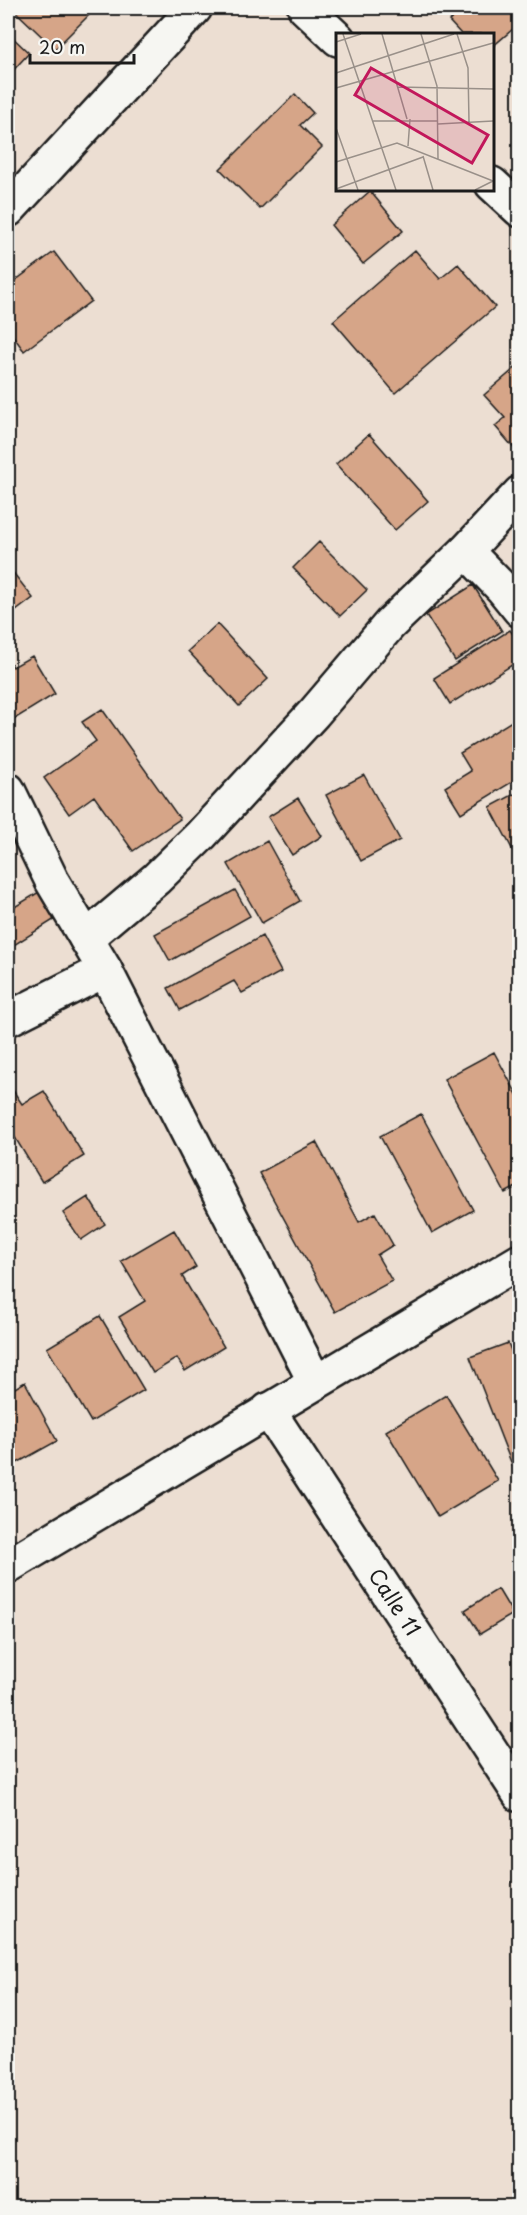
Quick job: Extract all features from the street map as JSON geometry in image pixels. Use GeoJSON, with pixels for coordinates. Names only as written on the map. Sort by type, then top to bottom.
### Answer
{"type":"FeatureCollection","features":[{"type":"Feature","properties":{"kind":"street"},"geometry":{"type":"LineString","coordinates":[[8,210],[195,8]]}},
{"type":"Feature","properties":{"kind":"street"},"geometry":{"type":"LineString","coordinates":[[304,8],[336,37]]}},
{"type":"Feature","properties":{"kind":"street"},"geometry":{"type":"LineString","coordinates":[[494,186],[519,210]]}},
{"type":"Feature","properties":{"kind":"street"},"geometry":{"type":"LineString","coordinates":[[86,938],[156,879],[201,835],[314,713],[390,624],[466,551],[519,493]]}},
{"type":"Feature","properties":{"kind":"street"},"geometry":{"type":"LineString","coordinates":[[466,551],[503,589],[519,610]]}},
{"type":"Feature","properties":{"kind":"street"},"geometry":{"type":"LineString","coordinates":[[8,790],[52,881],[105,970],[315,1382]]}},
{"type":"Feature","properties":{"kind":"street"},"geometry":{"type":"LineString","coordinates":[[8,1019],[105,970]]}},
{"type":"Feature","properties":{"kind":"street"},"geometry":{"type":"LineString","coordinates":[[8,1566],[519,1261]]}},
{"type":"Feature","properties":{"kind":"street","name":"Calle 11"},"geometry":{"type":"LineString","coordinates":[[268,1410],[519,1795]]}},
{"type":"Feature","properties":{"kind":"building"},"geometry":{"type":"Polygon","coordinates":[[[12,8],[96,8],[55,49],[12,8]]]}},
{"type":"Feature","properties":{"kind":"building"},"geometry":{"type":"Polygon","coordinates":[[[465,8],[520,8],[520,23],[494,45],[494,33],[460,33],[449,21],[465,8]]]}},
{"type":"Feature","properties":{"kind":"building"},"geometry":{"type":"Polygon","coordinates":[[[8,33],[29,53],[8,76],[8,33]]]}},
{"type":"Feature","properties":{"kind":"building"},"geometry":{"type":"Polygon","coordinates":[[[295,94],[313,113],[300,125],[322,147],[260,209],[220,169],[295,94]]]}},
{"type":"Feature","properties":{"kind":"building"},"geometry":{"type":"Polygon","coordinates":[[[370,191],[403,231],[363,264],[331,225],[370,191]]]}},
{"type":"Feature","properties":{"kind":"building"},"geometry":{"type":"Polygon","coordinates":[[[415,250],[440,279],[458,264],[495,307],[395,393],[333,321],[415,250]]]}},
{"type":"Feature","properties":{"kind":"building"},"geometry":{"type":"Polygon","coordinates":[[[54,252],[91,301],[24,351],[8,329],[8,286],[54,252]]]}},
{"type":"Feature","properties":{"kind":"building"},"geometry":{"type":"Polygon","coordinates":[[[520,364],[520,452],[518,453],[495,426],[505,418],[484,395],[520,364]]]}},
{"type":"Feature","properties":{"kind":"building"},"geometry":{"type":"Polygon","coordinates":[[[369,434],[428,501],[395,530],[336,464],[369,434]]]}},
{"type":"Feature","properties":{"kind":"building"},"geometry":{"type":"Polygon","coordinates":[[[319,542],[367,590],[340,616],[293,568],[319,542]]]}},
{"type":"Feature","properties":{"kind":"building"},"geometry":{"type":"Polygon","coordinates":[[[11,570],[33,598],[8,617],[8,573],[11,570]]]}},
{"type":"Feature","properties":{"kind":"building"},"geometry":{"type":"Polygon","coordinates":[[[473,585],[502,631],[455,661],[426,615],[473,585]]]}},
{"type":"Feature","properties":{"kind":"building"},"geometry":{"type":"Polygon","coordinates":[[[217,624],[268,679],[239,706],[188,651],[217,624]]]}},
{"type":"Feature","properties":{"kind":"building"},"geometry":{"type":"Polygon","coordinates":[[[510,630],[520,644],[520,660],[450,704],[434,678],[510,630]]]}},
{"type":"Feature","properties":{"kind":"building"},"geometry":{"type":"Polygon","coordinates":[[[32,656],[55,694],[8,723],[8,658],[13,667],[32,656]]]}},
{"type":"Feature","properties":{"kind":"building"},"geometry":{"type":"Polygon","coordinates":[[[102,709],[180,819],[133,851],[94,796],[69,814],[44,778],[96,741],[82,722],[102,709]]]}},
{"type":"Feature","properties":{"kind":"building"},"geometry":{"type":"Polygon","coordinates":[[[520,716],[520,777],[461,813],[445,787],[471,771],[460,753],[520,716]]]}},
{"type":"Feature","properties":{"kind":"building"},"geometry":{"type":"Polygon","coordinates":[[[364,775],[400,840],[361,861],[326,795],[364,775]]]}},
{"type":"Feature","properties":{"kind":"building"},"geometry":{"type":"Polygon","coordinates":[[[520,791],[520,857],[517,858],[490,807],[520,791]]]}},
{"type":"Feature","properties":{"kind":"building"},"geometry":{"type":"Polygon","coordinates":[[[298,798],[322,836],[292,855],[268,817],[298,798]]]}},
{"type":"Feature","properties":{"kind":"building"},"geometry":{"type":"Polygon","coordinates":[[[267,841],[300,901],[262,923],[228,864],[267,841]]]}},
{"type":"Feature","properties":{"kind":"building"},"geometry":{"type":"Polygon","coordinates":[[[235,890],[250,916],[170,961],[155,934],[235,890]]]}},
{"type":"Feature","properties":{"kind":"building"},"geometry":{"type":"Polygon","coordinates":[[[39,892],[55,919],[14,945],[8,933],[8,900],[13,908],[39,892]]]}},
{"type":"Feature","properties":{"kind":"building"},"geometry":{"type":"Polygon","coordinates":[[[262,936],[281,972],[242,993],[234,981],[180,1010],[168,988],[262,936]]]}},
{"type":"Feature","properties":{"kind":"building"},"geometry":{"type":"Polygon","coordinates":[[[494,1052],[520,1100],[520,1185],[505,1193],[444,1079],[494,1052]]]}},
{"type":"Feature","properties":{"kind":"building"},"geometry":{"type":"Polygon","coordinates":[[[12,1089],[22,1104],[44,1091],[84,1156],[42,1182],[8,1126],[8,1092],[12,1089]]]}},
{"type":"Feature","properties":{"kind":"building"},"geometry":{"type":"Polygon","coordinates":[[[421,1114],[473,1210],[432,1233],[380,1136],[421,1114]]]}},
{"type":"Feature","properties":{"kind":"building"},"geometry":{"type":"Polygon","coordinates":[[[316,1142],[359,1222],[375,1213],[393,1245],[377,1255],[392,1281],[335,1312],[259,1173],[316,1142]]]}},
{"type":"Feature","properties":{"kind":"building"},"geometry":{"type":"Polygon","coordinates":[[[88,1197],[105,1224],[81,1240],[63,1213],[88,1197]]]}},
{"type":"Feature","properties":{"kind":"building"},"geometry":{"type":"Polygon","coordinates":[[[174,1230],[196,1267],[182,1276],[224,1347],[185,1371],[177,1358],[153,1373],[119,1317],[145,1301],[121,1261],[174,1230]]]}},
{"type":"Feature","properties":{"kind":"building"},"geometry":{"type":"Polygon","coordinates":[[[100,1316],[144,1390],[91,1422],[47,1348],[100,1316]]]}},
{"type":"Feature","properties":{"kind":"building"},"geometry":{"type":"Polygon","coordinates":[[[508,1343],[520,1373],[520,1474],[516,1475],[470,1357],[508,1343]]]}},
{"type":"Feature","properties":{"kind":"building"},"geometry":{"type":"Polygon","coordinates":[[[25,1382],[57,1441],[8,1468],[8,1392],[25,1382]]]}},
{"type":"Feature","properties":{"kind":"building"},"geometry":{"type":"Polygon","coordinates":[[[446,1395],[498,1481],[438,1517],[386,1431],[446,1395]]]}},
{"type":"Feature","properties":{"kind":"building"},"geometry":{"type":"Polygon","coordinates":[[[498,1589],[513,1614],[480,1634],[465,1610],[498,1589]]]}}]}
